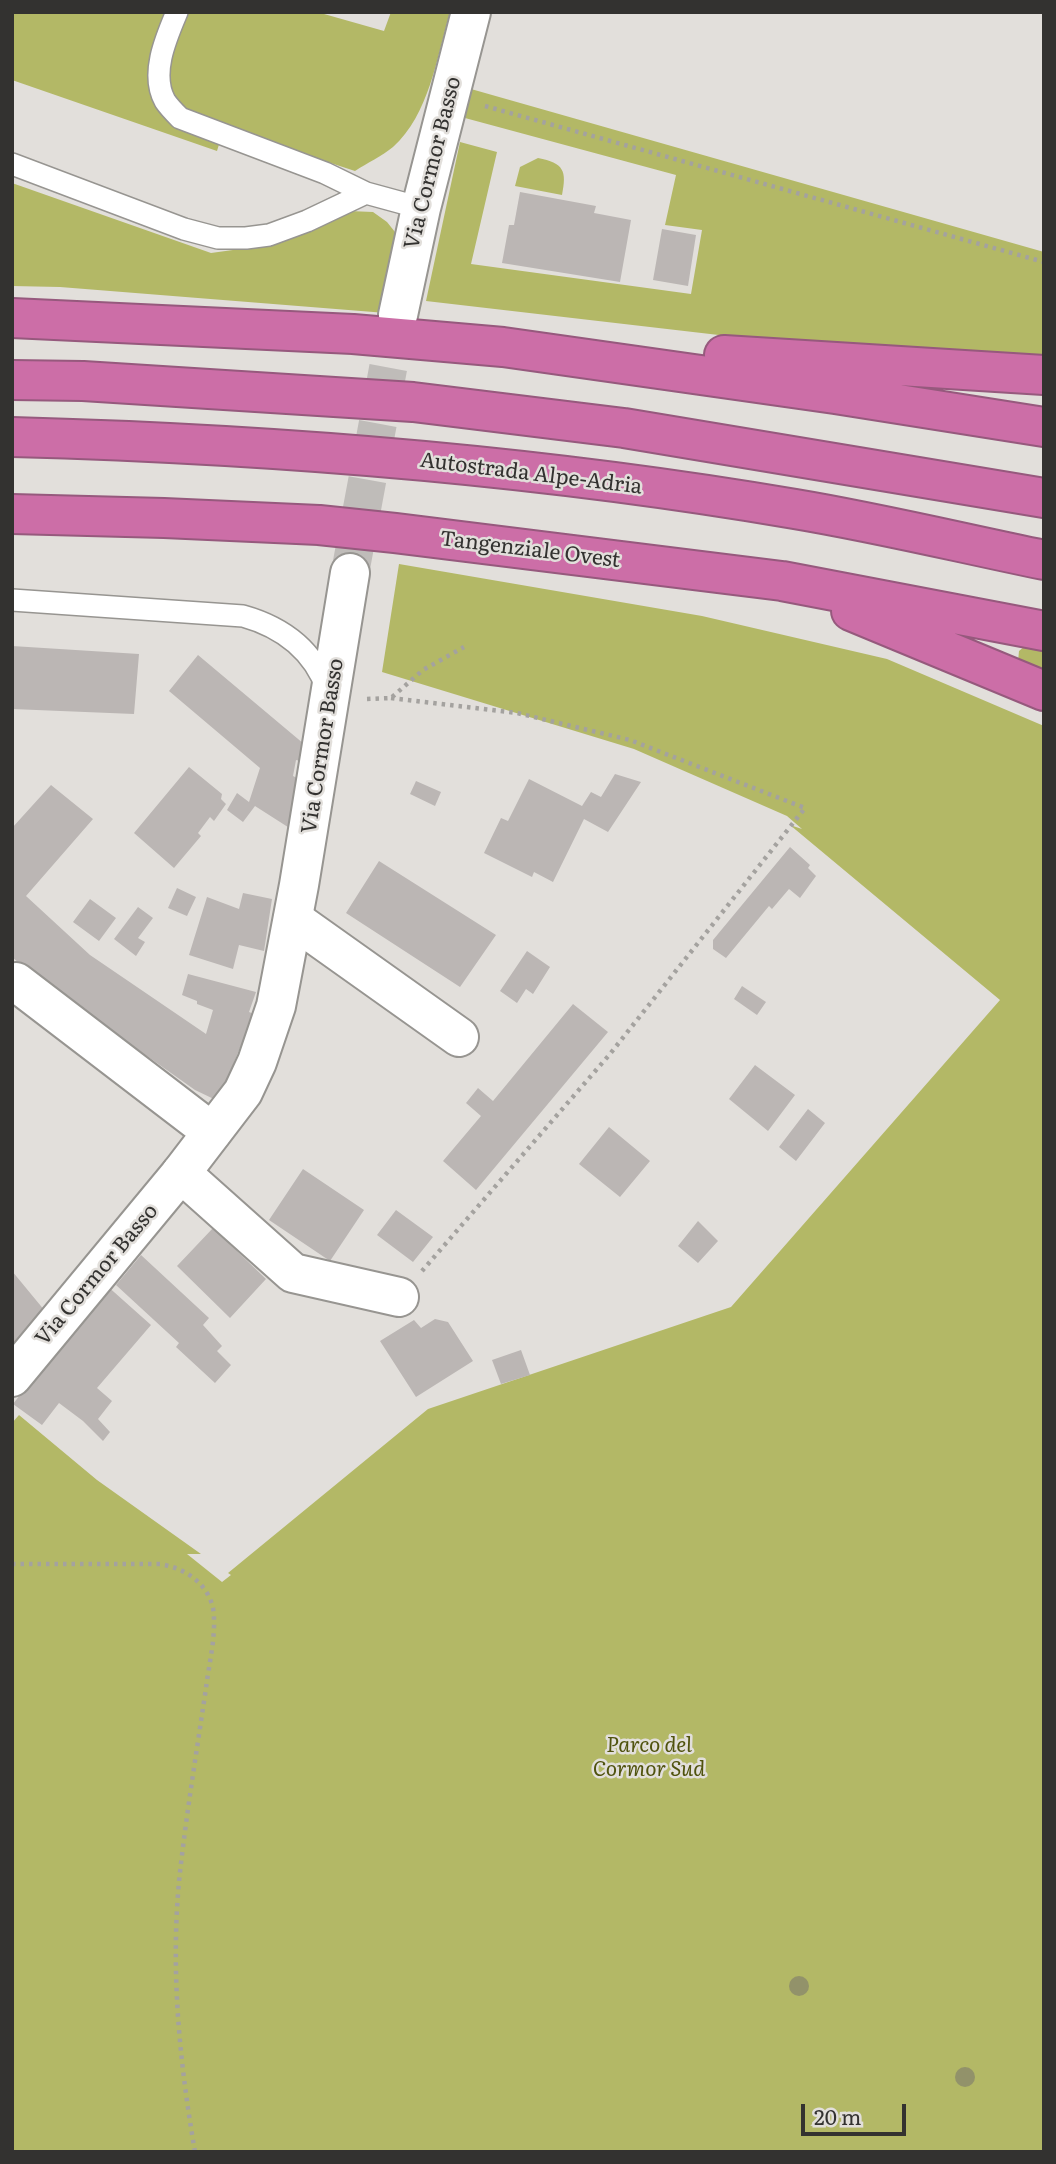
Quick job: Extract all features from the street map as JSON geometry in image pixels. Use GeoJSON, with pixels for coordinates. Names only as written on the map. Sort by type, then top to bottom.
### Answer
{"type":"FeatureCollection","features":[{"type":"Feature","properties":{"kind":"highway"},"geometry":{"type":"LineString","coordinates":[[12,318],[339,334],[503,347],[1044,427]]}},
{"type":"Feature","properties":{"kind":"highway"},"geometry":{"type":"LineString","coordinates":[[503,347],[599,347],[1044,375]]}},
{"type":"Feature","properties":{"kind":"highway"},"geometry":{"type":"LineString","coordinates":[[12,380],[97,382],[413,402],[624,428],[1044,498]]}},
{"type":"Feature","properties":{"kind":"highway","name":"Autostrada Alpe-Adria"},"geometry":{"type":"LineString","coordinates":[[12,437],[331,453],[602,480],[797,509],[1044,560]]}},
{"type":"Feature","properties":{"kind":"highway","name":"Tangenziale Ovest"},"geometry":{"type":"LineString","coordinates":[[12,514],[164,518],[396,533],[782,581],[1044,631]]}},
{"type":"Feature","properties":{"kind":"highway"},"geometry":{"type":"LineString","coordinates":[[782,581],[1044,691]]}},
{"type":"Feature","properties":{"kind":"street","name":"Via Cormor Basso"},"geometry":{"type":"LineString","coordinates":[[398,315],[421,208],[471,12]]}},
{"type":"Feature","properties":{"kind":"street","name":"Via Cormor Basso"},"geometry":{"type":"LineString","coordinates":[[12,1377],[181,1173],[243,1091],[257,1062],[276,1006],[293,919],[350,573]]}},
{"type":"Feature","properties":{"kind":"street"},"geometry":{"type":"LineString","coordinates":[[293,919],[459,1037]]}},
{"type":"Feature","properties":{"kind":"street"},"geometry":{"type":"LineString","coordinates":[[16,982],[212,1132]]}},
{"type":"Feature","properties":{"kind":"street"},"geometry":{"type":"LineString","coordinates":[[181,1173],[293,1273],[399,1297]]}},
{"type":"Feature","properties":{"kind":"lane"},"geometry":{"type":"LineString","coordinates":[[177,12],[160,60],[159,84],[165,100],[180,118],[324,173],[366,193],[421,208]]}},
{"type":"Feature","properties":{"kind":"lane"},"geometry":{"type":"LineString","coordinates":[[12,164],[184,229],[218,238],[269,234],[307,221],[366,193]]}},
{"type":"Feature","properties":{"kind":"lane"},"geometry":{"type":"LineString","coordinates":[[12,600],[235,615],[258,620],[284,634],[302,648],[324,680],[331,701]]}},
{"type":"Feature","properties":{"kind":"path"},"geometry":{"type":"LineString","coordinates":[[448,96],[1044,262]]}},
{"type":"Feature","properties":{"kind":"path"},"geometry":{"type":"LineString","coordinates":[[391,698],[423,670],[464,647]]}},
{"type":"Feature","properties":{"kind":"path"},"geometry":{"type":"LineString","coordinates":[[331,701],[391,698],[517,713],[630,740],[805,808],[610,1054],[399,1297]]}},
{"type":"Feature","properties":{"kind":"path"},"geometry":{"type":"LineString","coordinates":[[12,1564],[160,1564],[176,1567],[189,1574],[203,1587],[213,1608],[211,1647],[180,1873],[175,1945],[177,2022],[195,2152]]}},
{"type":"Feature","properties":{"kind":"green space"},"geometry":{"type":"Polygon","coordinates":[[[12,12],[317,12],[384,31],[391,12],[450,12],[436,66],[415,119],[393,147],[355,171],[224,128],[217,151],[12,80],[12,12]]]}},
{"type":"Feature","properties":{"kind":"green space"},"geometry":{"type":"Polygon","coordinates":[[[471,89],[1044,252],[1044,358],[736,337],[426,301],[460,142],[497,152],[471,264],[691,294],[702,230],[665,225],[676,175],[465,118],[471,89]]]}},
{"type":"Feature","properties":{"kind":"green space"},"geometry":{"type":"Polygon","coordinates":[[[538,158],[562,169],[562,195],[515,186],[520,167],[538,158]]]}},
{"type":"Feature","properties":{"kind":"green space"},"geometry":{"type":"Polygon","coordinates":[[[12,183],[211,253],[262,246],[349,211],[373,212],[387,222],[399,237],[386,313],[60,287],[12,286],[12,183]]]}},
{"type":"Feature","properties":{"kind":"green space","name":"Parco del Cormor Sud"},"geometry":{"type":"Polygon","coordinates":[[[399,564],[702,616],[887,659],[1044,726],[1044,2152],[12,2152],[12,1423],[19,1415],[97,1480],[201,1554],[187,1554],[222,1582],[231,1575],[228,1573],[428,1409],[731,1307],[1000,1000],[790,825],[802,829],[787,816],[634,749],[382,672],[399,564]]]}},
{"type":"Feature","properties":{"kind":"green space"},"geometry":{"type":"Polygon","coordinates":[[[1025,646],[1044,650],[1044,672],[1018,662],[1019,651],[1025,646]]]}},
{"type":"Feature","properties":{"kind":"building"},"geometry":{"type":"Polygon","coordinates":[[[520,192],[596,206],[594,213],[631,220],[620,282],[502,263],[509,225],[514,225],[520,192]]]}},
{"type":"Feature","properties":{"kind":"building"},"geometry":{"type":"Polygon","coordinates":[[[662,229],[696,235],[688,286],[653,280],[662,229]]]}},
{"type":"Feature","properties":{"kind":"building"},"geometry":{"type":"Polygon","coordinates":[[[12,646],[139,654],[134,714],[12,709],[12,646]]]}},
{"type":"Feature","properties":{"kind":"building"},"geometry":{"type":"Polygon","coordinates":[[[198,655],[304,744],[300,761],[296,760],[293,776],[301,780],[291,829],[255,806],[243,822],[227,810],[237,793],[249,802],[260,768],[169,691],[198,655]]]}},
{"type":"Feature","properties":{"kind":"building"},"geometry":{"type":"Polygon","coordinates":[[[189,767],[222,794],[221,799],[226,804],[214,821],[210,817],[198,833],[201,836],[174,868],[134,833],[189,767]]]}},
{"type":"Feature","properties":{"kind":"building"},"geometry":{"type":"Polygon","coordinates":[[[615,774],[641,782],[608,832],[584,819],[553,882],[534,872],[532,877],[484,853],[501,818],[508,821],[529,779],[582,806],[591,792],[601,797],[615,774]]]}},
{"type":"Feature","properties":{"kind":"building"},"geometry":{"type":"Polygon","coordinates":[[[416,781],[441,792],[435,806],[410,794],[416,781]]]}},
{"type":"Feature","properties":{"kind":"building"},"geometry":{"type":"Polygon","coordinates":[[[51,785],[93,819],[26,896],[90,955],[206,1034],[213,1010],[182,995],[188,974],[256,992],[249,1012],[254,1014],[218,1101],[195,1090],[34,976],[12,957],[12,828],[51,785]]]}},
{"type":"Feature","properties":{"kind":"building"},"geometry":{"type":"Polygon","coordinates":[[[790,847],[810,865],[808,868],[816,876],[800,898],[789,889],[772,909],[769,906],[726,958],[713,949],[713,940],[790,847]]]}},
{"type":"Feature","properties":{"kind":"building"},"geometry":{"type":"Polygon","coordinates":[[[379,861],[496,935],[460,987],[346,913],[379,861]]]}},
{"type":"Feature","properties":{"kind":"building"},"geometry":{"type":"Polygon","coordinates":[[[177,888],[196,897],[187,916],[168,908],[177,888]]]}},
{"type":"Feature","properties":{"kind":"building"},"geometry":{"type":"Polygon","coordinates":[[[243,893],[272,899],[264,951],[239,945],[233,969],[189,955],[207,897],[239,909],[243,893]]]}},
{"type":"Feature","properties":{"kind":"building"},"geometry":{"type":"Polygon","coordinates":[[[90,899],[116,918],[99,941],[73,922],[90,899]]]}},
{"type":"Feature","properties":{"kind":"building"},"geometry":{"type":"Polygon","coordinates":[[[138,907],[153,918],[138,938],[145,942],[136,956],[114,939],[138,907]]]}},
{"type":"Feature","properties":{"kind":"building"},"geometry":{"type":"Polygon","coordinates":[[[527,951],[550,967],[533,994],[526,989],[517,1003],[500,991],[527,951]]]}},
{"type":"Feature","properties":{"kind":"building"},"geometry":{"type":"Polygon","coordinates":[[[742,986],[766,1002],[757,1015],[734,999],[742,986]]]}},
{"type":"Feature","properties":{"kind":"building"},"geometry":{"type":"Polygon","coordinates":[[[573,1004],[608,1032],[476,1190],[443,1161],[481,1116],[466,1103],[478,1088],[493,1101],[573,1004]]]}},
{"type":"Feature","properties":{"kind":"building"},"geometry":{"type":"Polygon","coordinates":[[[755,1065],[795,1095],[768,1131],[729,1099],[755,1065]]]}},
{"type":"Feature","properties":{"kind":"building"},"geometry":{"type":"Polygon","coordinates":[[[808,1109],[825,1123],[796,1161],[779,1147],[808,1109]]]}},
{"type":"Feature","properties":{"kind":"building"},"geometry":{"type":"Polygon","coordinates":[[[609,1127],[650,1161],[620,1197],[579,1164],[609,1127]]]}},
{"type":"Feature","properties":{"kind":"building"},"geometry":{"type":"Polygon","coordinates":[[[303,1169],[364,1210],[330,1261],[269,1220],[303,1169]]]}},
{"type":"Feature","properties":{"kind":"building"},"geometry":{"type":"Polygon","coordinates":[[[396,1210],[433,1237],[413,1262],[377,1235],[396,1210]]]}},
{"type":"Feature","properties":{"kind":"building"},"geometry":{"type":"Polygon","coordinates":[[[698,1221],[718,1241],[698,1263],[678,1246],[698,1221]]]}},
{"type":"Feature","properties":{"kind":"building"},"geometry":{"type":"Polygon","coordinates":[[[213,1228],[266,1279],[230,1318],[177,1266],[213,1228]]]}},
{"type":"Feature","properties":{"kind":"building"},"geometry":{"type":"Polygon","coordinates":[[[141,1255],[209,1318],[203,1325],[222,1346],[217,1351],[231,1365],[215,1383],[176,1347],[179,1343],[116,1285],[141,1255]]]}},
{"type":"Feature","properties":{"kind":"building"},"geometry":{"type":"Polygon","coordinates":[[[12,1271],[45,1311],[12,1346],[12,1271]]]}},
{"type":"Feature","properties":{"kind":"building"},"geometry":{"type":"Polygon","coordinates":[[[105,1284],[151,1325],[97,1388],[112,1401],[98,1419],[110,1432],[103,1441],[59,1403],[42,1425],[13,1404],[105,1284]]]}},
{"type":"Feature","properties":{"kind":"building"},"geometry":{"type":"Polygon","coordinates":[[[435,1319],[448,1322],[473,1361],[416,1397],[380,1341],[414,1320],[421,1328],[435,1319]]]}},
{"type":"Feature","properties":{"kind":"building"},"geometry":{"type":"Polygon","coordinates":[[[521,1350],[530,1375],[501,1384],[492,1360],[521,1350]]]}},
{"type":"Feature","properties":{"kind":"tunnel"},"geometry":{"type":"LineString","coordinates":[[350,573],[398,315]]}}]}
